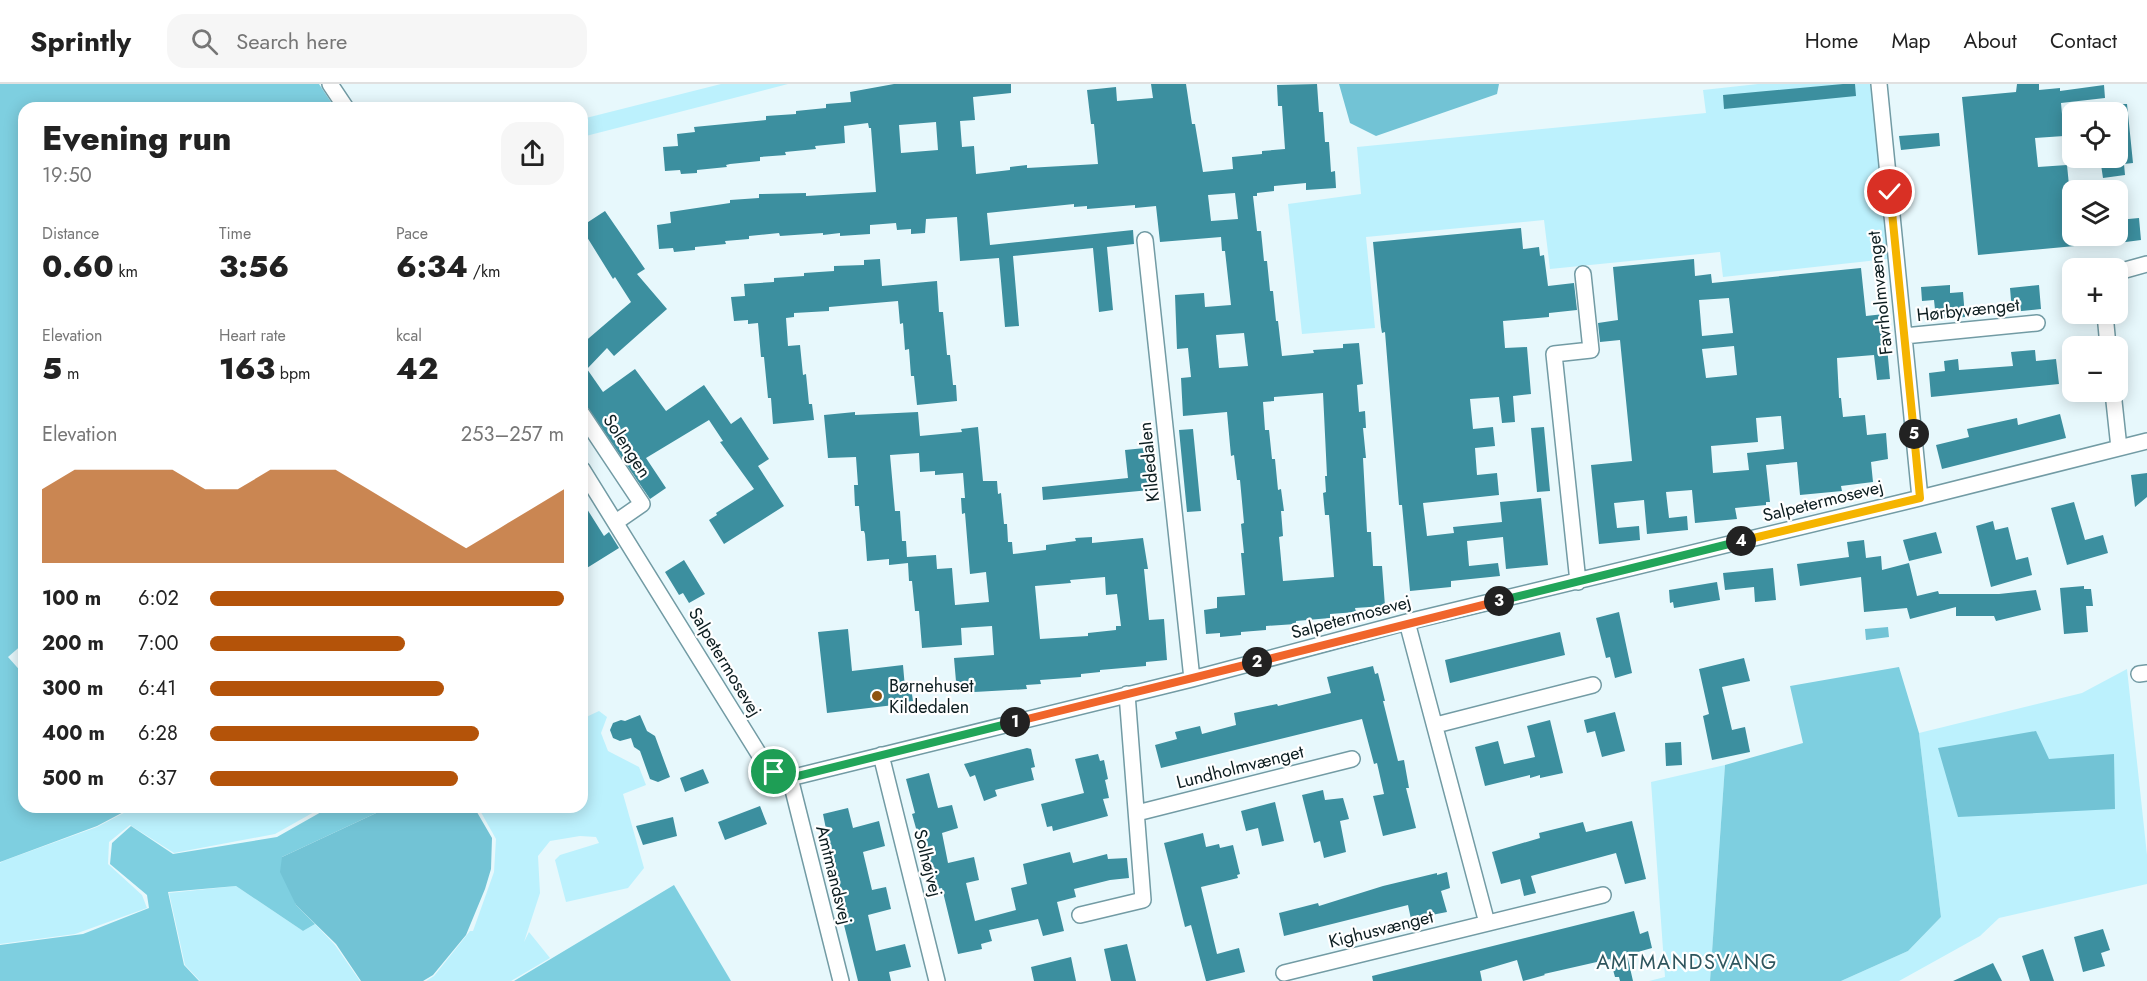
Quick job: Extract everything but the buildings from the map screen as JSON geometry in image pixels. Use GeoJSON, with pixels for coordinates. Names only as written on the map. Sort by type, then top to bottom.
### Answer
{"type":"FeatureCollection","features":[{"type":"Feature","properties":{"kind":"street"},"geometry":{"type":"LineString","coordinates":[[330,84],[341,102]]}},
{"type":"Feature","properties":{"kind":"street","name":"Favrholmvænget"},"geometry":{"type":"LineString","coordinates":[[1879,84],[1920,498]]}},
{"type":"Feature","properties":{"kind":"street","name":"Kildedalen"},"geometry":{"type":"LineString","coordinates":[[1145,240],[1192,679]]}},
{"type":"Feature","properties":{"kind":"street"},"geometry":{"type":"LineString","coordinates":[[2128,269],[2147,264]]}},
{"type":"Feature","properties":{"kind":"street"},"geometry":{"type":"LineString","coordinates":[[1578,582],[1554,354],[1591,350],[1583,274]]}},
{"type":"Feature","properties":{"kind":"street","name":"Hørbyvænget"},"geometry":{"type":"LineString","coordinates":[[1904,336],[2037,323]]}},
{"type":"Feature","properties":{"kind":"street"},"geometry":{"type":"LineString","coordinates":[[2114,402],[2119,448]]}},
{"type":"Feature","properties":{"kind":"street","name":"Solengen"},"geometry":{"type":"LineString","coordinates":[[588,423],[642,504],[616,522]]}},
{"type":"Feature","properties":{"kind":"street","name":"Salpetermosevej"},"geometry":{"type":"LineString","coordinates":[[588,478],[762,759],[774,772],[790,778],[1192,679],[1407,622],[2147,441]]}},
{"type":"Feature","properties":{"kind":"street"},"geometry":{"type":"LineString","coordinates":[[1407,622],[1487,923]]}},
{"type":"Feature","properties":{"kind":"street"},"geometry":{"type":"LineString","coordinates":[[1436,725],[1593,685]]}},
{"type":"Feature","properties":{"kind":"street"},"geometry":{"type":"LineString","coordinates":[[1080,915],[1143,900],[1127,694]]}},
{"type":"Feature","properties":{"kind":"street","name":"Solhøjvej"},"geometry":{"type":"LineString","coordinates":[[881,755],[937,981]]}},
{"type":"Feature","properties":{"kind":"street","name":"Lundholmvænget"},"geometry":{"type":"LineString","coordinates":[[1137,813],[1352,759]]}},
{"type":"Feature","properties":{"kind":"street","name":"Amtmandsvej"},"geometry":{"type":"LineString","coordinates":[[790,778],[841,981]]}},
{"type":"Feature","properties":{"kind":"street","name":"Kighusvænget"},"geometry":{"type":"LineString","coordinates":[[1284,973],[1604,895]]}},
{"type":"Feature","properties":{"kind":"shaded area"},"geometry":{"type":"Polygon","coordinates":[[[0,84],[319,84],[331,102],[18,102],[18,648],[8,657],[18,668],[18,813],[122,813],[97,826],[0,862],[0,84]]]}},
{"type":"Feature","properties":{"kind":"shaded area"},"geometry":{"type":"Polygon","coordinates":[[[721,84],[788,84],[588,135],[588,117],[721,84]]]}},
{"type":"Feature","properties":{"kind":"shaded area"},"geometry":{"type":"Polygon","coordinates":[[[1339,84],[1499,84],[1497,94],[1376,136],[1350,123],[1339,84]]]}},
{"type":"Feature","properties":{"kind":"shaded area"},"geometry":{"type":"Polygon","coordinates":[[[1758,84],[1879,84],[1896,258],[1723,277],[1720,252],[1550,269],[1544,220],[1366,237],[1375,328],[1302,334],[1288,204],[1361,194],[1357,147],[1706,113],[1703,90],[1758,84]]]}},
{"type":"Feature","properties":{"kind":"shaded area"},"geometry":{"type":"Polygon","coordinates":[[[1888,627],[1889,637],[1866,640],[1865,629],[1888,627]]]}},
{"type":"Feature","properties":{"kind":"shaded area"},"geometry":{"type":"Polygon","coordinates":[[[1899,667],[1919,733],[1941,917],[1908,951],[1841,981],[1710,981],[1725,765],[1803,743],[1790,686],[1899,667]]]}},
{"type":"Feature","properties":{"kind":"shaded area"},"geometry":{"type":"Polygon","coordinates":[[[2127,669],[2147,855],[2147,884],[1999,918],[1980,936],[1899,981],[1841,981],[1908,951],[1941,917],[1919,733],[2082,693],[2127,669]]]}},
{"type":"Feature","properties":{"kind":"shaded area"},"geometry":{"type":"Polygon","coordinates":[[[599,711],[607,717],[601,733],[608,751],[639,767],[646,785],[623,794],[644,868],[628,888],[566,902],[555,860],[560,855],[599,843],[596,837],[580,836],[550,841],[538,856],[540,893],[524,942],[529,932],[550,958],[511,981],[426,981],[434,976],[470,931],[473,931],[494,872],[496,839],[481,813],[588,813],[588,716],[599,711]]]}},
{"type":"Feature","properties":{"kind":"shaded area"},"geometry":{"type":"Polygon","coordinates":[[[2036,731],[2049,759],[2114,754],[2115,809],[1958,817],[1938,748],[2036,731]]]}},
{"type":"Feature","properties":{"kind":"shaded area"},"geometry":{"type":"Polygon","coordinates":[[[1725,765],[1710,981],[1649,981],[1665,977],[1651,782],[1725,765]]]}},
{"type":"Feature","properties":{"kind":"shaded area"},"geometry":{"type":"Polygon","coordinates":[[[124,813],[312,813],[275,834],[174,853],[130,825],[109,842],[108,864],[142,895],[147,908],[75,934],[0,944],[0,863],[97,827],[124,813]]]}},
{"type":"Feature","properties":{"kind":"shaded area"},"geometry":{"type":"Polygon","coordinates":[[[319,813],[376,813],[282,857],[296,905],[315,924],[303,931],[236,886],[168,892],[184,965],[199,981],[0,981],[0,945],[83,934],[149,908],[147,895],[110,864],[112,843],[131,826],[173,854],[277,837],[319,813]]]}},
{"type":"Feature","properties":{"kind":"shaded area"},"geometry":{"type":"Polygon","coordinates":[[[376,813],[477,813],[492,838],[491,869],[466,935],[433,975],[423,981],[361,981],[336,944],[296,905],[280,872],[282,857],[376,813]]]}},
{"type":"Feature","properties":{"kind":"shaded area"},"geometry":{"type":"Polygon","coordinates":[[[674,885],[731,981],[514,981],[674,885]]]}},
{"type":"Feature","properties":{"kind":"shaded area"},"geometry":{"type":"Polygon","coordinates":[[[236,886],[303,931],[315,924],[335,945],[360,981],[200,981],[185,965],[169,893],[236,886]]]}},
{"type":"Feature","properties":{"kind":"place","name":"Børnehuset Kildedalen"},"geometry":{"type":"Point","coordinates":[877,696]}},
{"type":"Feature","properties":{"kind":"district","name":"AMTMANDSVANG"},"geometry":{"type":"Point","coordinates":[1687,962]}},
{"type":"Feature","properties":{"kind":"route"},"geometry":{"type":"LineString","coordinates":[[774,772],[790,778],[1192,679],[1407,622],[1920,498],[1890,192]]}}]}
